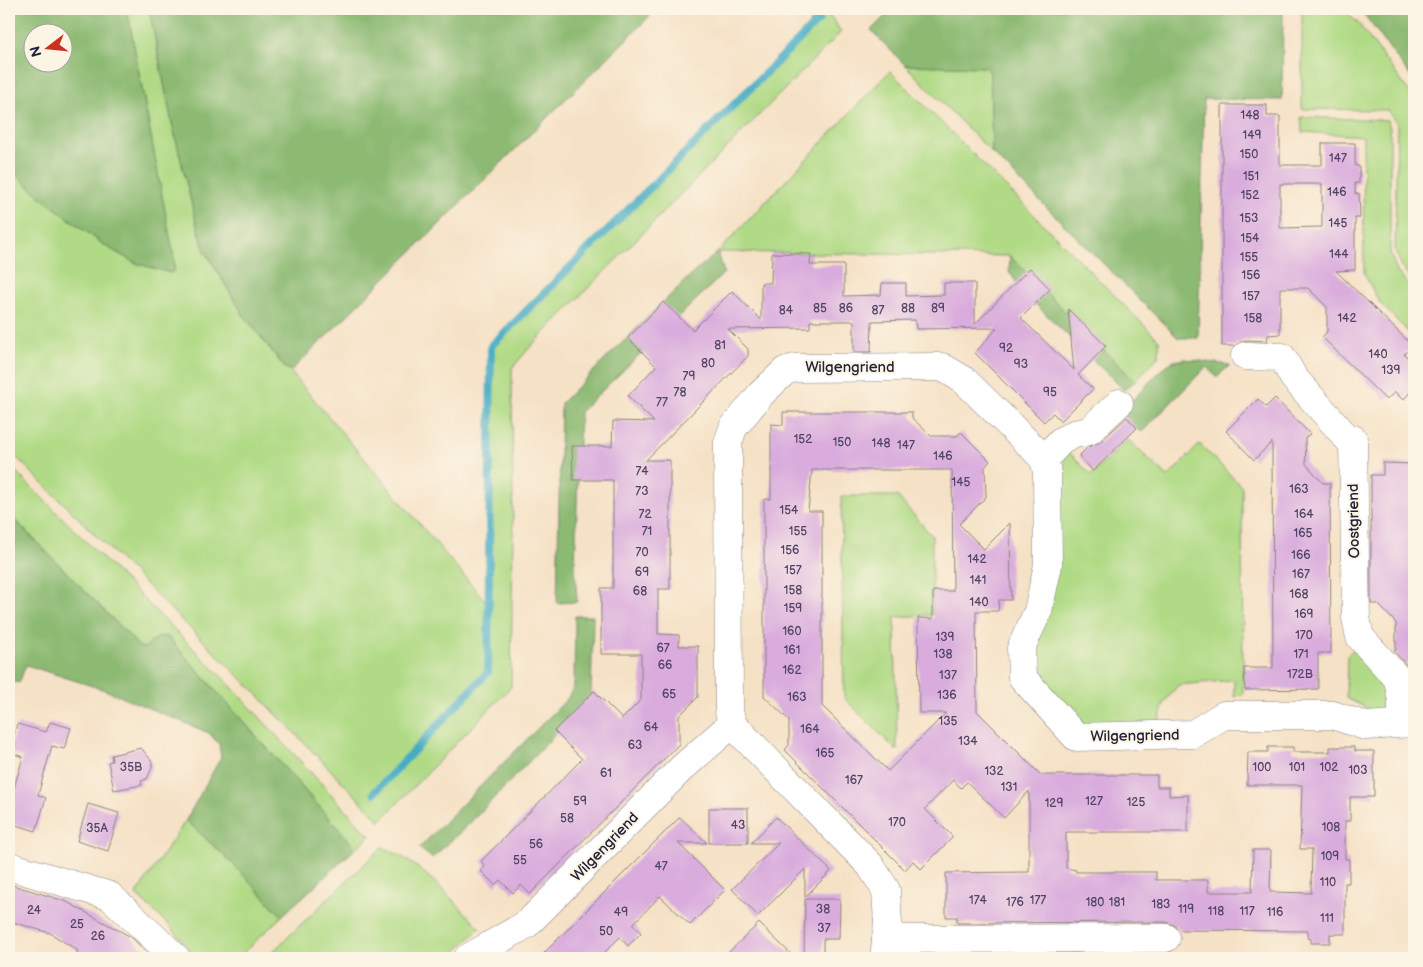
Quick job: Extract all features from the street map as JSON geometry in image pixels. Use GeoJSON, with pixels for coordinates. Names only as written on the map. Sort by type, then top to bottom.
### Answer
{"type":"FeatureCollection","features":[{"type":"Feature","properties":{"kind":"street","name":"Oostgriend"},"geometry":{"type":"LineString","coordinates":[[1245,356],[1282,357],[1294,378],[1348,439],[1353,439],[1356,618],[1360,638],[1398,679],[1408,723]]}},
{"type":"Feature","properties":{"kind":"street","name":"Wilgengriend"},"geometry":{"type":"LineString","coordinates":[[468,958],[527,924],[572,881],[682,768],[732,724],[729,710],[728,442],[733,428],[761,394],[785,371],[811,366],[942,367],[964,380],[1044,459],[1047,472],[1048,565],[1038,611],[1021,648],[1020,664],[1022,677],[1076,737],[1193,734],[1224,715],[1333,715],[1365,726],[1408,723]]}},
{"type":"Feature","properties":{"kind":"street"},"geometry":{"type":"LineString","coordinates":[[1044,459],[1062,441],[1074,434],[1089,431],[1119,403]]}},
{"type":"Feature","properties":{"kind":"street"},"geometry":{"type":"LineString","coordinates":[[732,724],[870,864],[886,890],[885,948],[1166,938]]}},
{"type":"Feature","properties":{"kind":"street"},"geometry":{"type":"LineString","coordinates":[[9,866],[110,896],[176,958]]}},
{"type":"Feature","properties":{"kind":"green space"},"geometry":{"type":"Polygon","coordinates":[[[9,9],[127,9],[174,259],[174,271],[170,273],[135,263],[104,245],[43,199],[9,168],[9,9]]]}},
{"type":"Feature","properties":{"kind":"green space"},"geometry":{"type":"Polygon","coordinates":[[[127,9],[149,9],[172,123],[196,222],[205,251],[243,314],[285,368],[288,369],[486,602],[488,346],[766,71],[820,12],[832,18],[841,32],[531,346],[512,368],[513,528],[511,687],[380,821],[256,693],[9,450],[9,168],[43,199],[104,245],[135,263],[174,271],[174,259],[127,9]]]}},
{"type":"Feature","properties":{"kind":"green space"},"geometry":{"type":"Polygon","coordinates":[[[149,9],[657,9],[292,370],[285,368],[243,314],[205,251],[172,123],[149,9]]]}},
{"type":"Feature","properties":{"kind":"green space"},"geometry":{"type":"Polygon","coordinates":[[[1012,9],[1283,9],[1282,100],[1204,99],[1198,338],[1178,338],[992,153],[990,73],[986,67],[905,65],[871,30],[886,15],[895,12],[1012,9]]]}},
{"type":"Feature","properties":{"kind":"green space"},"geometry":{"type":"Polygon","coordinates":[[[1302,9],[1343,9],[1358,23],[1414,98],[1414,281],[1403,269],[1395,251],[1397,123],[1388,110],[1302,109],[1302,9]]]}},
{"type":"Feature","properties":{"kind":"green space"},"geometry":{"type":"Polygon","coordinates":[[[1358,9],[1414,9],[1414,81],[1363,13],[1358,9]]]}},
{"type":"Feature","properties":{"kind":"green space"},"geometry":{"type":"Polygon","coordinates":[[[905,65],[986,67],[990,73],[992,153],[905,65]]]}},
{"type":"Feature","properties":{"kind":"green space"},"geometry":{"type":"Polygon","coordinates":[[[890,71],[1159,340],[1159,356],[1135,381],[1010,256],[718,252],[890,71]]]}},
{"type":"Feature","properties":{"kind":"green space"},"geometry":{"type":"Polygon","coordinates":[[[1301,117],[1387,120],[1390,128],[1390,253],[1397,272],[1414,291],[1414,338],[1379,302],[1364,273],[1363,136],[1302,132],[1301,117]]]}},
{"type":"Feature","properties":{"kind":"green space"},"geometry":{"type":"Polygon","coordinates":[[[718,252],[724,273],[580,412],[575,566],[577,602],[557,603],[561,403],[693,273],[718,252]]]}},
{"type":"Feature","properties":{"kind":"green space"},"geometry":{"type":"Polygon","coordinates":[[[1010,256],[1135,381],[1124,390],[1021,290],[1009,271],[1010,256]]]}},
{"type":"Feature","properties":{"kind":"green space"},"geometry":{"type":"Polygon","coordinates":[[[1185,359],[1230,365],[1217,377],[1206,367],[1143,431],[1139,431],[1121,412],[1165,366],[1174,361],[1185,359]]]}},
{"type":"Feature","properties":{"kind":"green space"},"geometry":{"type":"Polygon","coordinates":[[[1128,440],[1168,477],[1200,444],[1242,487],[1243,694],[1234,697],[1234,680],[1178,685],[1164,703],[1159,721],[1079,731],[1038,686],[1033,657],[1059,452],[1069,452],[1091,475],[1128,440]]]}},
{"type":"Feature","properties":{"kind":"green space"},"geometry":{"type":"Polygon","coordinates":[[[9,465],[225,680],[370,836],[356,848],[167,636],[158,637],[144,648],[140,647],[9,514],[9,465]]]}},
{"type":"Feature","properties":{"kind":"green space"},"geometry":{"type":"Polygon","coordinates":[[[841,496],[897,496],[932,536],[932,615],[895,617],[897,751],[844,698],[841,496]]]}},
{"type":"Feature","properties":{"kind":"green space"},"geometry":{"type":"Polygon","coordinates":[[[9,514],[140,647],[144,648],[158,637],[167,636],[356,848],[282,916],[233,864],[186,820],[221,757],[219,744],[209,733],[105,690],[26,665],[19,683],[9,679],[9,514]]]}},
{"type":"Feature","properties":{"kind":"green space"},"geometry":{"type":"Polygon","coordinates":[[[575,616],[593,616],[591,697],[468,825],[432,858],[419,848],[568,698],[574,685],[575,616]]]}},
{"type":"Feature","properties":{"kind":"green space"},"geometry":{"type":"Polygon","coordinates":[[[1354,649],[1390,681],[1389,713],[1379,714],[1346,698],[1347,656],[1354,649]]]}},
{"type":"Feature","properties":{"kind":"green space"},"geometry":{"type":"Polygon","coordinates":[[[186,820],[233,864],[282,916],[238,958],[197,958],[171,927],[136,895],[186,820]]]}},
{"type":"Feature","properties":{"kind":"green space"},"geometry":{"type":"Polygon","coordinates":[[[382,847],[410,862],[435,882],[480,928],[449,958],[266,958],[382,847]]]}},
{"type":"Feature","properties":{"kind":"green space"},"geometry":{"type":"Polygon","coordinates":[[[1080,944],[1081,958],[1019,958],[1020,948],[1080,944]]]}},
{"type":"Feature","properties":{"kind":"green space"},"geometry":{"type":"Polygon","coordinates":[[[1160,944],[1164,958],[1143,958],[1143,945],[1160,944]]]}},
{"type":"Feature","properties":{"kind":"green space"},"geometry":{"type":"Polygon","coordinates":[[[967,945],[966,958],[918,958],[916,956],[923,949],[967,945]]]}},
{"type":"Feature","properties":{"kind":"building"},"geometry":{"type":"Polygon","coordinates":[[[1222,105],[1267,105],[1267,116],[1280,116],[1280,165],[1322,165],[1322,143],[1355,143],[1355,166],[1359,166],[1359,183],[1355,183],[1355,194],[1359,193],[1360,218],[1355,218],[1355,270],[1336,271],[1413,346],[1404,354],[1414,364],[1414,388],[1403,400],[1395,392],[1386,400],[1322,337],[1327,332],[1327,307],[1308,288],[1280,288],[1280,334],[1268,335],[1267,341],[1245,340],[1234,346],[1222,346],[1222,105]],[[1280,184],[1280,228],[1322,227],[1322,184],[1280,184]]]}},
{"type":"Feature","properties":{"kind":"building"},"geometry":{"type":"Polygon","coordinates":[[[772,253],[811,254],[810,265],[844,265],[844,296],[881,295],[882,283],[906,283],[906,296],[944,295],[944,283],[975,283],[975,324],[1030,268],[1050,289],[1021,318],[1074,370],[1068,309],[1106,346],[1078,375],[1093,389],[1061,421],[1053,413],[1044,422],[975,353],[997,328],[916,329],[915,320],[872,321],[871,352],[854,352],[854,321],[810,321],[810,328],[728,329],[748,349],[748,356],[646,460],[670,460],[670,589],[658,589],[658,634],[679,635],[679,646],[698,646],[698,697],[679,716],[679,744],[530,894],[521,885],[513,893],[500,880],[495,885],[481,871],[485,866],[481,861],[582,759],[554,731],[594,691],[622,719],[641,700],[641,654],[601,654],[601,588],[613,588],[613,480],[573,480],[572,446],[612,446],[613,421],[654,422],[628,396],[656,366],[628,338],[663,302],[693,330],[732,291],[761,320],[761,283],[771,283],[772,253]]]}},
{"type":"Feature","properties":{"kind":"building"},"geometry":{"type":"Polygon","coordinates":[[[1275,398],[1310,434],[1305,438],[1306,464],[1323,483],[1330,483],[1331,653],[1318,653],[1318,689],[1245,690],[1244,668],[1273,668],[1272,442],[1254,460],[1226,431],[1258,399],[1266,407],[1275,398]]]}},
{"type":"Feature","properties":{"kind":"building"},"geometry":{"type":"Polygon","coordinates":[[[783,412],[912,412],[912,418],[931,436],[957,436],[961,432],[990,461],[985,467],[986,497],[959,524],[984,549],[1010,523],[1011,600],[999,600],[998,611],[976,611],[977,711],[1041,775],[1157,775],[1157,787],[1169,787],[1169,796],[1188,795],[1188,832],[1066,832],[1066,868],[1076,870],[1076,872],[1156,872],[1156,880],[1208,880],[1208,892],[1252,892],[1253,850],[1271,850],[1270,892],[1311,893],[1312,849],[1300,849],[1302,785],[1247,785],[1248,752],[1268,752],[1268,747],[1293,747],[1293,752],[1330,752],[1330,747],[1354,747],[1355,751],[1374,751],[1374,797],[1350,797],[1350,821],[1345,821],[1345,859],[1349,859],[1349,883],[1345,883],[1345,934],[1330,934],[1330,943],[1311,943],[1311,939],[1308,938],[1308,931],[1180,930],[1166,922],[957,923],[957,917],[946,917],[946,873],[1029,872],[1029,791],[1004,818],[967,782],[961,788],[953,780],[925,809],[953,837],[921,869],[913,861],[905,870],[785,750],[789,745],[789,720],[764,696],[764,499],[771,499],[771,424],[783,425],[783,412]],[[812,470],[808,511],[822,511],[822,706],[888,771],[946,713],[919,713],[918,618],[933,619],[933,591],[953,591],[952,470],[812,470]]]}},
{"type":"Feature","properties":{"kind":"building"},"geometry":{"type":"Polygon","coordinates":[[[1127,417],[1137,428],[1093,471],[1079,456],[1088,447],[1100,442],[1127,417]]]}},
{"type":"Feature","properties":{"kind":"building"},"geometry":{"type":"Polygon","coordinates":[[[1383,463],[1414,464],[1414,681],[1410,669],[1394,651],[1396,649],[1396,623],[1378,604],[1371,604],[1371,475],[1383,475],[1383,463]]]}},
{"type":"Feature","properties":{"kind":"building"},"geometry":{"type":"Polygon","coordinates":[[[50,722],[71,728],[64,749],[52,746],[38,795],[46,798],[36,831],[9,823],[9,805],[23,757],[9,752],[17,724],[46,732],[50,722]]]}},
{"type":"Feature","properties":{"kind":"building"},"geometry":{"type":"Polygon","coordinates":[[[141,748],[152,761],[152,768],[147,779],[141,781],[142,785],[114,790],[108,762],[112,761],[111,755],[141,748]]]}},
{"type":"Feature","properties":{"kind":"building"},"geometry":{"type":"Polygon","coordinates":[[[88,804],[119,813],[108,851],[77,841],[88,804]]]}},
{"type":"Feature","properties":{"kind":"building"},"geometry":{"type":"Polygon","coordinates":[[[709,808],[748,808],[748,843],[709,843],[709,808]]]}},
{"type":"Feature","properties":{"kind":"building"},"geometry":{"type":"Polygon","coordinates":[[[680,817],[707,843],[678,843],[725,890],[690,925],[660,896],[633,924],[641,933],[628,946],[620,937],[599,958],[539,958],[680,817]]]}},
{"type":"Feature","properties":{"kind":"building"},"geometry":{"type":"Polygon","coordinates":[[[776,817],[831,871],[805,897],[805,869],[758,916],[732,889],[779,843],[751,843],[776,817]]]}},
{"type":"Feature","properties":{"kind":"building"},"geometry":{"type":"Polygon","coordinates":[[[9,884],[65,901],[131,937],[153,958],[78,958],[77,950],[50,933],[9,921],[9,884]]]}},
{"type":"Feature","properties":{"kind":"building"},"geometry":{"type":"Polygon","coordinates":[[[805,899],[840,899],[839,939],[823,939],[823,958],[804,958],[805,899]]]}},
{"type":"Feature","properties":{"kind":"building"},"geometry":{"type":"Polygon","coordinates":[[[759,923],[795,958],[723,958],[759,923]]]}},
{"type":"Feature","properties":{"kind":"waterway"},"geometry":{"type":"LineString","coordinates":[[374,793],[488,672],[491,346],[819,20]]}}]}
